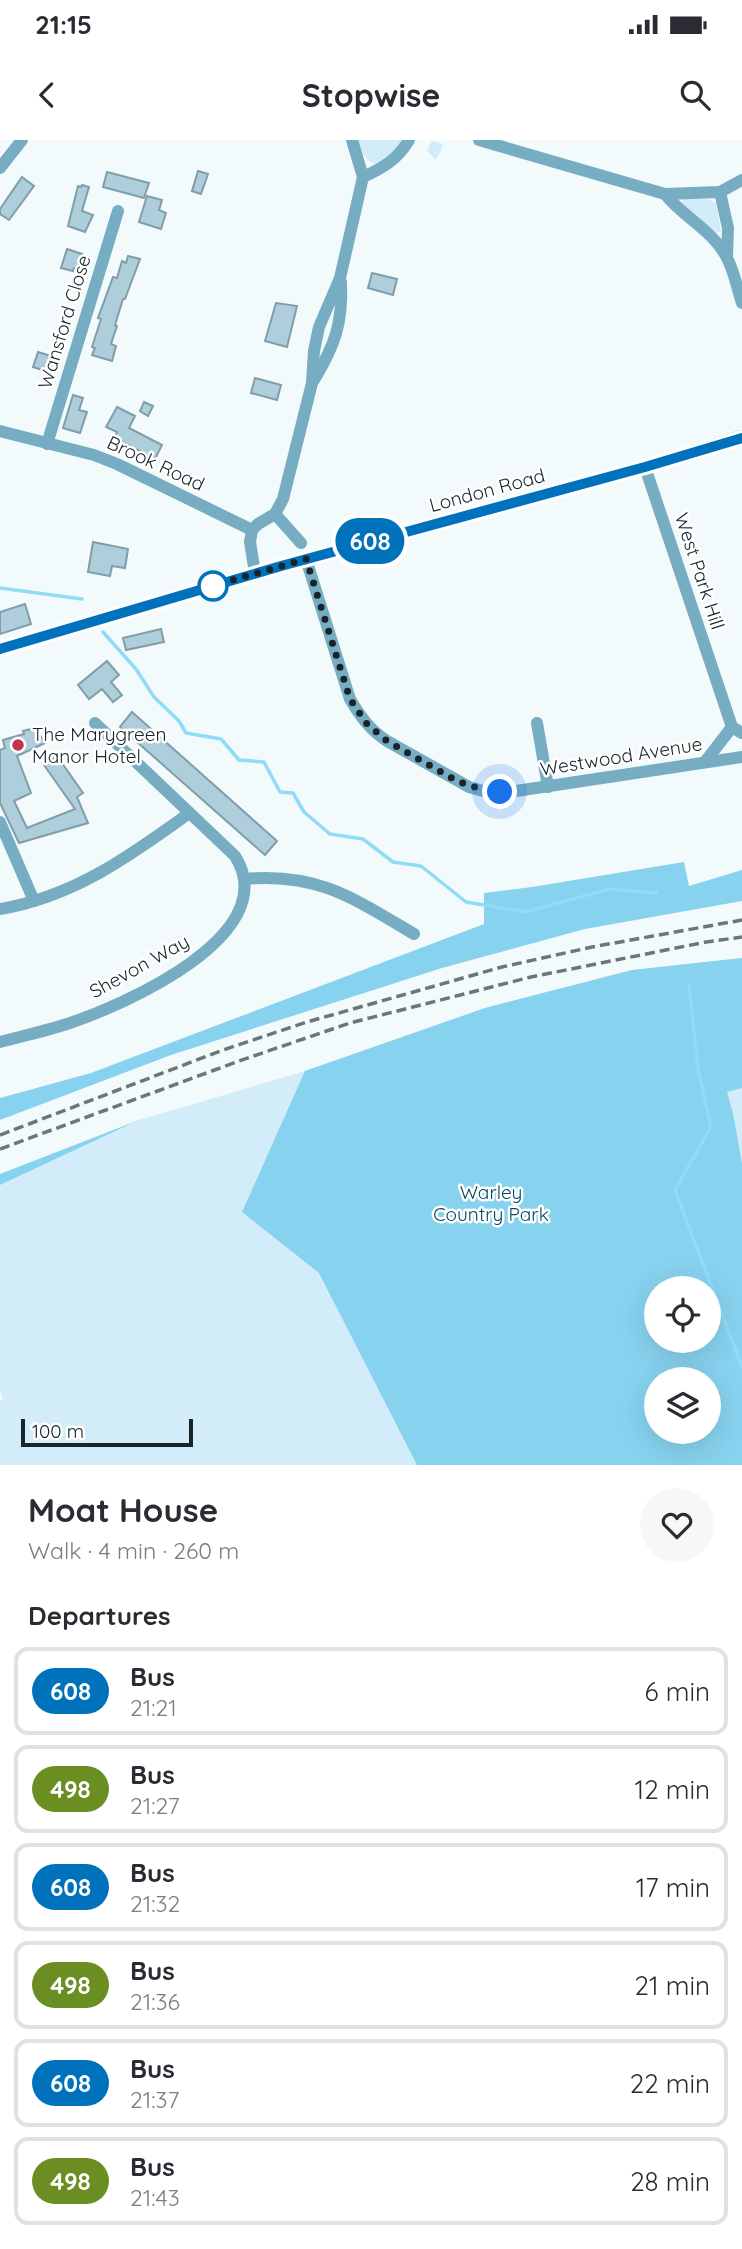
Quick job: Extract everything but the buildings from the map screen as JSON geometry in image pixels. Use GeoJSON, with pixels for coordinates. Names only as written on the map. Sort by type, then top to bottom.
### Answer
{"type":"FeatureCollection","features":[{"type":"Feature","properties":{"kind":"main road","name":"London Road"},"geometry":{"type":"LineString","coordinates":[[0,649],[256,573],[742,438]]}},
{"type":"Feature","properties":{"kind":"street"},"geometry":{"type":"LineString","coordinates":[[0,168],[22,140]]}},
{"type":"Feature","properties":{"kind":"street"},"geometry":{"type":"LineString","coordinates":[[256,573],[250,542],[252,530],[275,514],[283,499],[312,383],[330,353],[342,309],[341,278],[363,177],[352,140]]}},
{"type":"Feature","properties":{"kind":"street"},"geometry":{"type":"LineString","coordinates":[[363,177],[386,166],[408,140]]}},
{"type":"Feature","properties":{"kind":"street"},"geometry":{"type":"LineString","coordinates":[[479,140],[665,194],[720,192],[742,180]]}},
{"type":"Feature","properties":{"kind":"street"},"geometry":{"type":"LineString","coordinates":[[720,192],[728,228],[727,257]]}},
{"type":"Feature","properties":{"kind":"street"},"geometry":{"type":"LineString","coordinates":[[665,194],[713,238],[727,257],[742,303]]}},
{"type":"Feature","properties":{"kind":"street","name":"Wansford Close"},"geometry":{"type":"LineString","coordinates":[[47,444],[118,211]]}},
{"type":"Feature","properties":{"kind":"street","name":"Brook Road"},"geometry":{"type":"LineString","coordinates":[[0,431],[94,455],[117,464],[252,530]]}},
{"type":"Feature","properties":{"kind":"street","name":"West Park Hill"},"geometry":{"type":"LineString","coordinates":[[645,467],[737,730],[705,762]]}},
{"type":"Feature","properties":{"kind":"street"},"geometry":{"type":"LineString","coordinates":[[275,514],[301,543]]}},
{"type":"Feature","properties":{"kind":"street","name":"Westwood Avenue"},"geometry":{"type":"LineString","coordinates":[[306,559],[350,699],[358,713],[375,733],[469,787],[500,792],[548,787],[742,757]]}},
{"type":"Feature","properties":{"kind":"street"},"geometry":{"type":"LineString","coordinates":[[95,723],[235,856],[245,879],[275,877],[315,883],[357,900],[414,934]]}},
{"type":"Feature","properties":{"kind":"street"},"geometry":{"type":"LineString","coordinates":[[537,723],[548,787]]}},
{"type":"Feature","properties":{"kind":"street"},"geometry":{"type":"LineString","coordinates":[[0,909],[34,901],[99,875],[188,814]]}},
{"type":"Feature","properties":{"kind":"street"},"geometry":{"type":"LineString","coordinates":[[0,822],[34,901]]}},
{"type":"Feature","properties":{"kind":"street","name":"Shevon Way"},"geometry":{"type":"LineString","coordinates":[[0,1042],[101,1011],[141,992],[193,960],[218,941],[236,917],[246,889],[245,879]]}},
{"type":"Feature","properties":{"kind":"green space"},"geometry":{"type":"Polygon","coordinates":[[[356,140],[404,140],[387,159],[373,164],[362,154],[356,140]]]}},
{"type":"Feature","properties":{"kind":"green space"},"geometry":{"type":"Polygon","coordinates":[[[432,141],[443,144],[435,160],[427,150],[432,141]]]}},
{"type":"Feature","properties":{"kind":"green space"},"geometry":{"type":"Polygon","coordinates":[[[683,198],[709,199],[716,203],[721,231],[718,233],[713,230],[682,204],[683,198]]]}},
{"type":"Feature","properties":{"kind":"green space"},"geometry":{"type":"Polygon","coordinates":[[[684,862],[689,886],[742,870],[742,901],[585,929],[442,968],[171,1055],[0,1120],[0,1098],[91,1073],[484,924],[484,893],[684,862]]]}},
{"type":"Feature","properties":{"kind":"green space","name":"Warley Country Park"},"geometry":{"type":"Polygon","coordinates":[[[742,958],[742,1465],[0,1465],[0,1401],[3,1400],[0,1389],[0,1185],[139,1120],[305,1071],[485,1008],[632,970],[742,958]]]}},
{"type":"Feature","properties":{"kind":"green space","name":"Warley Country Park"},"geometry":{"type":"Polygon","coordinates":[[[742,958],[742,1088],[727,1092],[742,1164],[742,1465],[417,1465],[319,1273],[242,1212],[305,1071],[485,1008],[632,970],[742,958]]]}},
{"type":"Feature","properties":{"kind":"green space"},"geometry":{"type":"Polygon","coordinates":[[[139,1120],[0,1185],[0,1174],[139,1120]]]}},
{"type":"Feature","properties":{"kind":"waterway"},"geometry":{"type":"LineString","coordinates":[[0,588],[82,599]]}},
{"type":"Feature","properties":{"kind":"waterway"},"geometry":{"type":"LineString","coordinates":[[103,632],[136,669],[154,697],[179,721],[186,733],[221,739],[239,760],[264,762],[280,792],[293,793],[304,812],[330,834],[363,839],[393,862],[421,866],[466,902],[527,912],[609,889],[657,893]]}},
{"type":"Feature","properties":{"kind":"waterway"},"geometry":{"type":"LineString","coordinates":[[689,986],[698,1069],[711,1127],[675,1190],[742,1367]]}},
{"type":"Feature","properties":{"kind":"railway"},"geometry":{"type":"LineString","coordinates":[[0,1135],[223,1050],[307,1022],[502,967],[592,947],[742,920]]}},
{"type":"Feature","properties":{"kind":"railway"},"geometry":{"type":"LineString","coordinates":[[0,1149],[350,1023],[531,977],[742,937]]}},
{"type":"Feature","properties":{"kind":"bus line","name":"608"},"geometry":{"type":"LineString","coordinates":[[0,649],[281,566],[742,438]]}},
{"type":"Feature","properties":{"kind":"place","name":"The Marygreen Manor Hotel"},"geometry":{"type":"Point","coordinates":[18,745]}},
{"type":"Feature","properties":{"kind":"route"},"geometry":{"type":"LineString","coordinates":[[213,586],[205,588],[306,559],[350,699],[367,724],[387,741],[457,781],[469,787],[500,792]]}}]}
